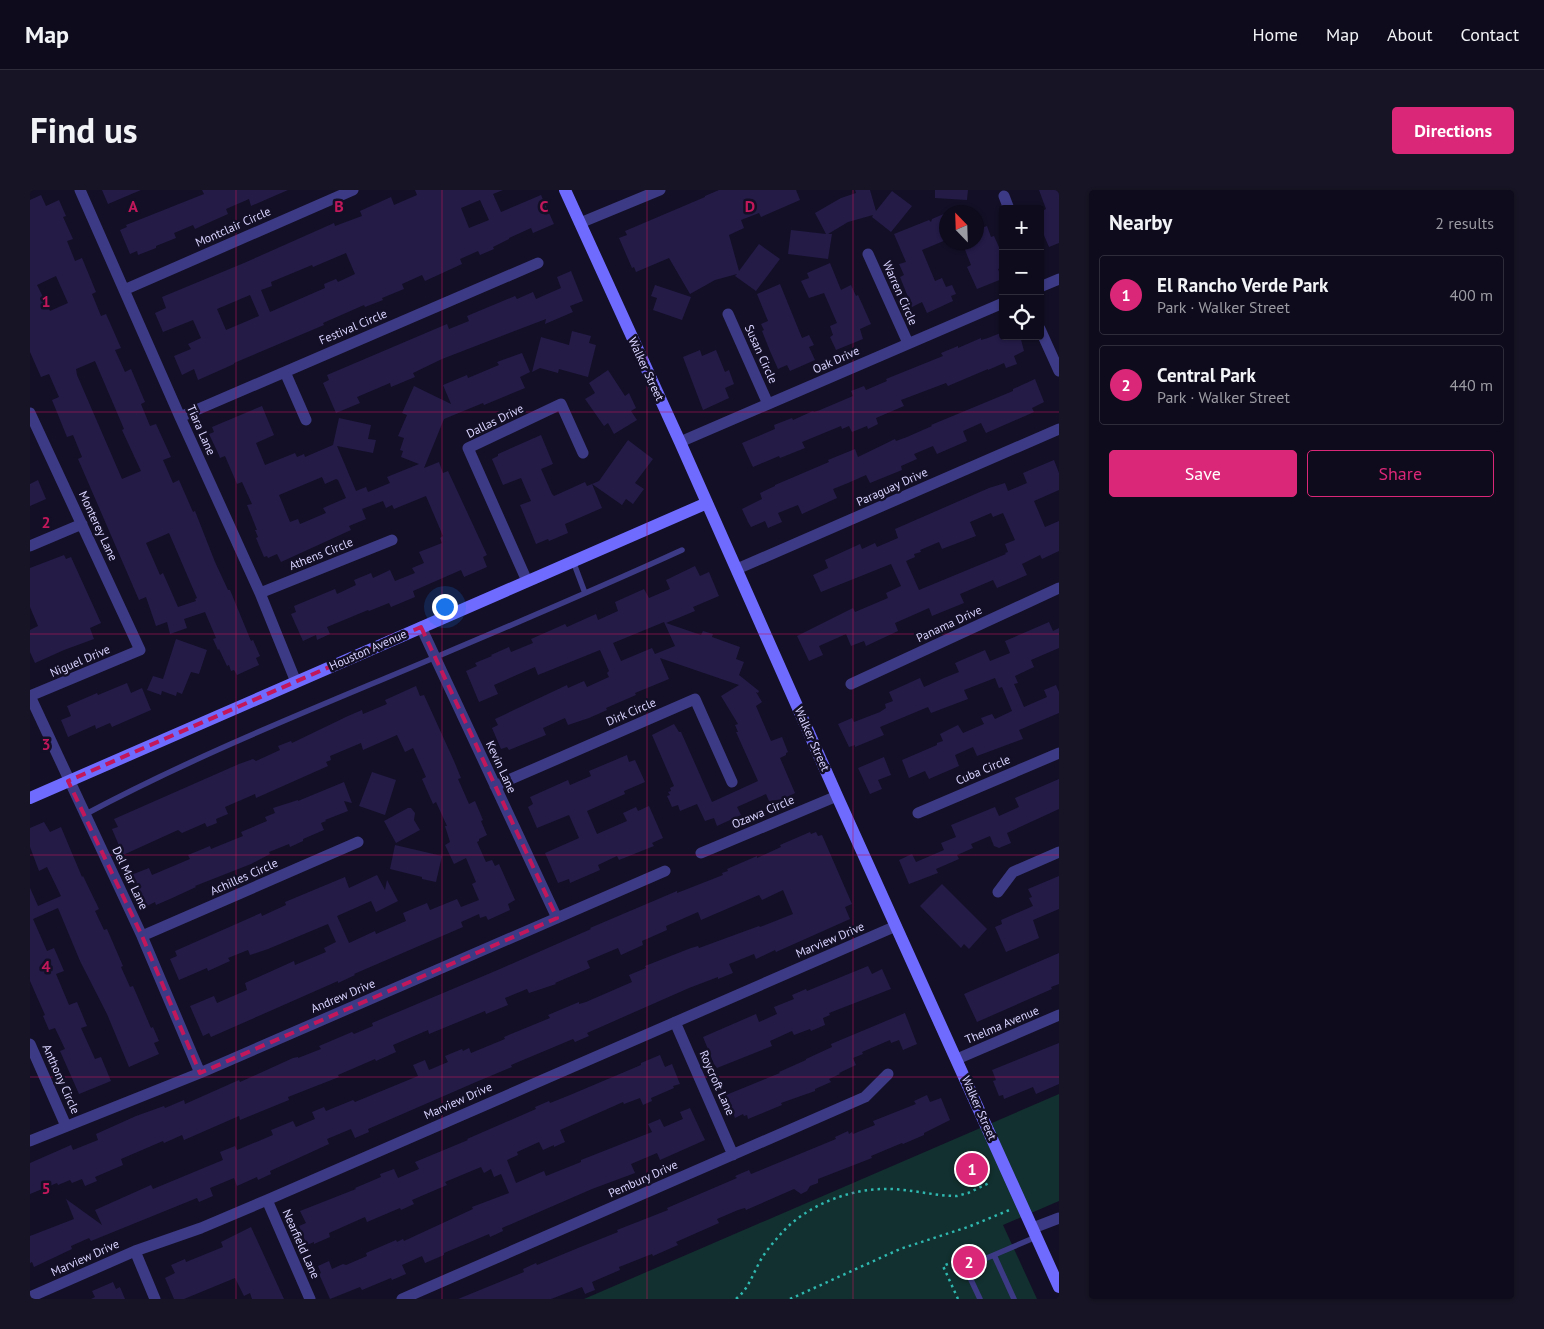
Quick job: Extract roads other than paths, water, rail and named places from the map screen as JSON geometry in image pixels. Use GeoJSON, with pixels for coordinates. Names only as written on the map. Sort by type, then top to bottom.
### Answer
{"type":"FeatureCollection","features":[{"type":"Feature","properties":{"kind":"main road","name":"Walker Street"},"geometry":{"type":"LineString","coordinates":[[565,190],[1059,1287]]}},
{"type":"Feature","properties":{"kind":"main road","name":"Houston Avenue"},"geometry":{"type":"LineString","coordinates":[[30,798],[707,503]]}},
{"type":"Feature","properties":{"kind":"street","name":"Tiara Lane"},"geometry":{"type":"LineString","coordinates":[[80,190],[260,594],[296,682]]}},
{"type":"Feature","properties":{"kind":"street","name":"Montclair Circle"},"geometry":{"type":"LineString","coordinates":[[124,290],[353,190]]}},
{"type":"Feature","properties":{"kind":"street"},"geometry":{"type":"LineString","coordinates":[[580,223],[660,190]]}},
{"type":"Feature","properties":{"kind":"street"},"geometry":{"type":"LineString","coordinates":[[1004,196],[1007,205]]}},
{"type":"Feature","properties":{"kind":"street","name":"Warren Circle"},"geometry":{"type":"LineString","coordinates":[[868,254],[908,344]]}},
{"type":"Feature","properties":{"kind":"street","name":"Festival Circle"},"geometry":{"type":"LineString","coordinates":[[180,417],[538,262]]}},
{"type":"Feature","properties":{"kind":"street"},"geometry":{"type":"LineString","coordinates":[[1044,284],[1059,279]]}},
{"type":"Feature","properties":{"kind":"street","name":"Oak Drive"},"geometry":{"type":"LineString","coordinates":[[680,442],[999,305]]}},
{"type":"Feature","properties":{"kind":"street","name":"Susan Circle"},"geometry":{"type":"LineString","coordinates":[[728,314],[768,404]]}},
{"type":"Feature","properties":{"kind":"street"},"geometry":{"type":"LineString","coordinates":[[1044,338],[1059,371]]}},
{"type":"Feature","properties":{"kind":"street"},"geometry":{"type":"LineString","coordinates":[[285,372],[306,420]]}},
{"type":"Feature","properties":{"kind":"street","name":"Dallas Drive"},"geometry":{"type":"LineString","coordinates":[[527,581],[468,448],[562,404],[583,453]]}},
{"type":"Feature","properties":{"kind":"street","name":"Monterey Lane"},"geometry":{"type":"LineString","coordinates":[[30,413],[140,650]]}},
{"type":"Feature","properties":{"kind":"street","name":"Paraguay Drive"},"geometry":{"type":"LineString","coordinates":[[737,570],[1059,429]]}},
{"type":"Feature","properties":{"kind":"street"},"geometry":{"type":"LineString","coordinates":[[30,546],[82,524]]}},
{"type":"Feature","properties":{"kind":"street","name":"Athens Circle"},"geometry":{"type":"LineString","coordinates":[[260,594],[392,540]]}},
{"type":"Feature","properties":{"kind":"street","name":"Panama Drive"},"geometry":{"type":"LineString","coordinates":[[850,684],[1059,588]]}},
{"type":"Feature","properties":{"kind":"street","name":"Kevin Lane"},"geometry":{"type":"LineString","coordinates":[[421,627],[557,918]]}},
{"type":"Feature","properties":{"kind":"street","name":"Niguel Drive"},"geometry":{"type":"LineString","coordinates":[[30,696],[140,650]]}},
{"type":"Feature","properties":{"kind":"street","name":"Del Mar Lane"},"geometry":{"type":"LineString","coordinates":[[30,696],[68,781],[142,936],[200,1073]]}},
{"type":"Feature","properties":{"kind":"street","name":"Dirk Circle"},"geometry":{"type":"LineString","coordinates":[[494,786],[695,699],[732,782]]}},
{"type":"Feature","properties":{"kind":"street","name":"Cuba Circle"},"geometry":{"type":"LineString","coordinates":[[918,813],[1059,753]]}},
{"type":"Feature","properties":{"kind":"street","name":"Ozawa Circle"},"geometry":{"type":"LineString","coordinates":[[700,853],[837,796]]}},
{"type":"Feature","properties":{"kind":"street","name":"Achilles Circle"},"geometry":{"type":"LineString","coordinates":[[142,936],[358,842]]}},
{"type":"Feature","properties":{"kind":"street"},"geometry":{"type":"LineString","coordinates":[[998,892],[1013,872],[1059,852]]}},
{"type":"Feature","properties":{"kind":"street","name":"Andrew Drive"},"geometry":{"type":"LineString","coordinates":[[30,1141],[200,1073],[665,871]]}},
{"type":"Feature","properties":{"kind":"street","name":"Marview Drive"},"geometry":{"type":"LineString","coordinates":[[30,1297],[134,1251],[201,1228],[267,1200],[896,926]]}},
{"type":"Feature","properties":{"kind":"street","name":"Thelma Avenue"},"geometry":{"type":"LineString","coordinates":[[957,1059],[1059,1015]]}},
{"type":"Feature","properties":{"kind":"street","name":"Roycroft Lane"},"geometry":{"type":"LineString","coordinates":[[674,1022],[733,1155]]}},
{"type":"Feature","properties":{"kind":"street","name":"Anthony Circle"},"geometry":{"type":"LineString","coordinates":[[30,1044],[66,1126]]}},
{"type":"Feature","properties":{"kind":"street","name":"Pembury Drive"},"geometry":{"type":"LineString","coordinates":[[402,1299],[865,1097],[888,1074]]}},
{"type":"Feature","properties":{"kind":"street","name":"Nearfield Lane"},"geometry":{"type":"LineString","coordinates":[[267,1200],[310,1299]]}},
{"type":"Feature","properties":{"kind":"street"},"geometry":{"type":"LineString","coordinates":[[1035,1232],[1059,1218]]}},
{"type":"Feature","properties":{"kind":"street"},"geometry":{"type":"LineString","coordinates":[[134,1251],[155,1299]]}},
{"type":"Feature","properties":{"kind":"lane"},"geometry":{"type":"LineString","coordinates":[[84,815],[142,784],[318,705],[435,657],[682,550]]}},
{"type":"Feature","properties":{"kind":"lane"},"geometry":{"type":"LineString","coordinates":[[573,561],[585,593]]}},
{"type":"Feature","properties":{"kind":"lane"},"geometry":{"type":"LineString","coordinates":[[980,1299],[965,1267],[994,1255],[1035,1232]]}},
{"type":"Feature","properties":{"kind":"lane"},"geometry":{"type":"LineString","coordinates":[[994,1255],[1014,1299]]}},
{"type":"Feature","properties":{"kind":"place","name":"El Rancho Verde Park"},"geometry":{"type":"Point","coordinates":[972,1169]}},
{"type":"Feature","properties":{"kind":"place","name":"Central Park"},"geometry":{"type":"Point","coordinates":[969,1262]}}]}
